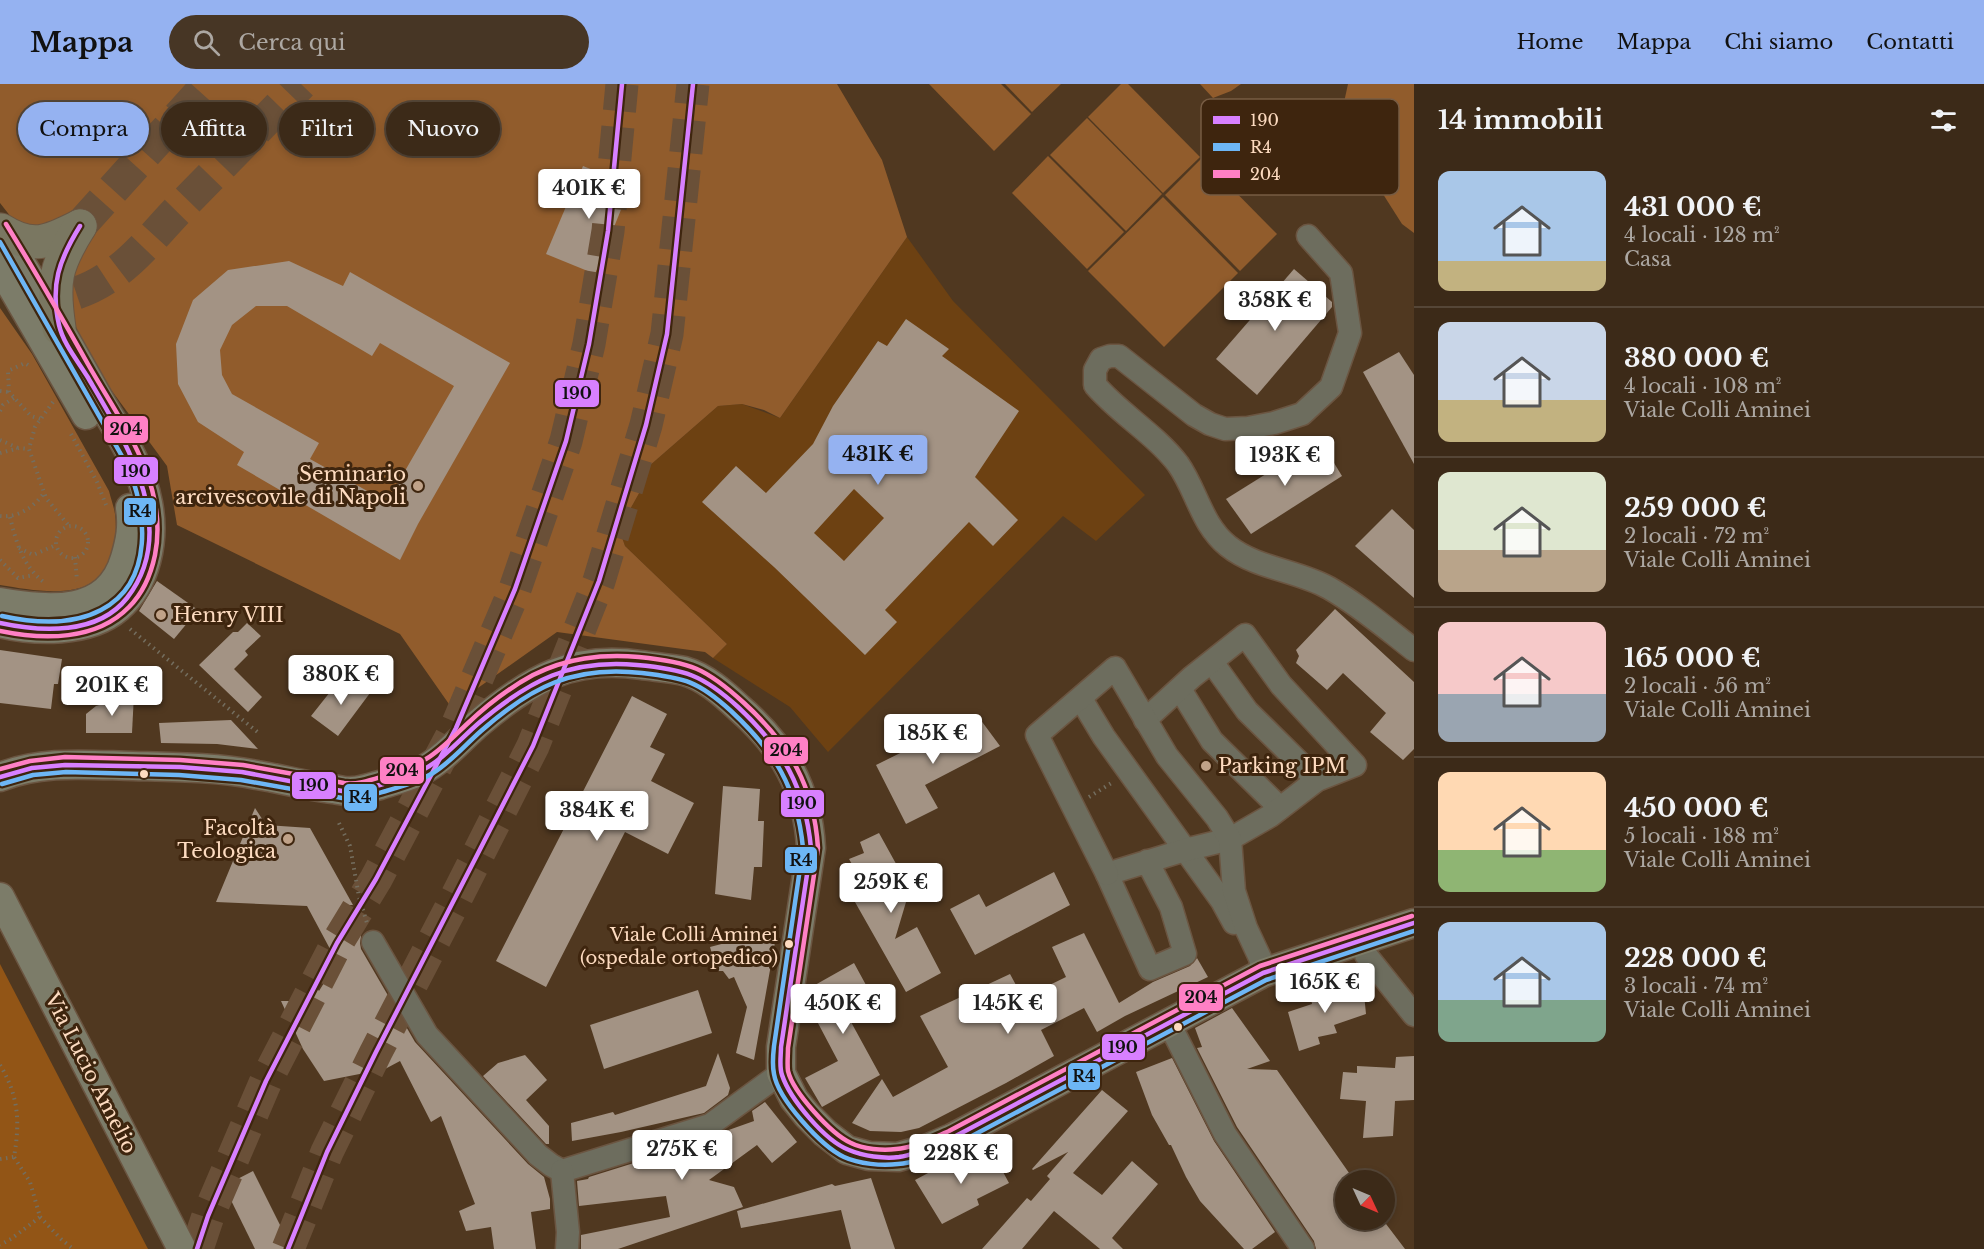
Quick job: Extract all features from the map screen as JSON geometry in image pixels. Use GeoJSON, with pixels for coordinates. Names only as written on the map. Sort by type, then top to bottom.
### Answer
{"type":"FeatureCollection","features":[{"type":"Feature","properties":{"kind":"highway"},"geometry":{"type":"LineString","coordinates":[[1,229],[24,242],[41,242],[51,240],[80,226],[57,269],[55,299],[59,328]]}},
{"type":"Feature","properties":{"kind":"main road"},"geometry":{"type":"LineString","coordinates":[[0,623],[62,628],[98,620],[111,614],[134,589],[142,572],[150,538],[148,502],[143,484],[127,450],[1,229]]}},
{"type":"Feature","properties":{"kind":"main road"},"geometry":{"type":"LineString","coordinates":[[0,267],[113,462],[127,496],[132,524],[131,537],[119,576],[110,588],[95,599],[54,607],[0,602]]}},
{"type":"Feature","properties":{"kind":"main road"},"geometry":{"type":"LineString","coordinates":[[0,777],[35,767],[71,764],[189,767],[255,774],[352,792],[422,770],[522,689],[544,676],[601,663],[630,663],[685,672],[703,680],[722,693],[758,725],[783,757],[804,799],[812,848],[781,1047],[781,1073],[794,1099],[807,1116],[825,1133],[847,1150],[869,1156],[898,1157],[927,1149],[952,1138],[1263,973],[1414,923]]}},
{"type":"Feature","properties":{"kind":"main road","name":"Via Lucio Amelio"},"geometry":{"type":"LineString","coordinates":[[0,897],[182,1249]]}},
{"type":"Feature","properties":{"kind":"street"},"geometry":{"type":"LineString","coordinates":[[1308,236],[1341,273],[1350,333],[1331,387],[1302,414],[1265,425],[1225,429],[1194,415],[1119,356],[1101,359],[1095,370],[1095,385],[1163,448],[1179,466],[1203,515],[1227,545],[1256,563],[1276,567],[1328,587],[1414,650]]}},
{"type":"Feature","properties":{"kind":"street"},"geometry":{"type":"LineString","coordinates":[[1107,874],[1230,839],[1280,808],[1317,780],[1355,765],[1281,685],[1245,636],[1145,720]]}},
{"type":"Feature","properties":{"kind":"street"},"geometry":{"type":"LineString","coordinates":[[1212,662],[1246,711],[1317,780]]}},
{"type":"Feature","properties":{"kind":"street"},"geometry":{"type":"LineString","coordinates":[[1148,861],[1171,907],[1185,954],[1150,969],[1107,874],[1037,735],[1115,668],[1167,756],[1217,818],[1230,839],[1234,891],[1246,928],[1260,958],[1263,973]]}},
{"type":"Feature","properties":{"kind":"street"},"geometry":{"type":"LineString","coordinates":[[1180,689],[1212,741],[1280,808]]}},
{"type":"Feature","properties":{"kind":"street"},"geometry":{"type":"LineString","coordinates":[[1081,699],[1104,737],[1222,901],[1253,961],[1263,973]]}},
{"type":"Feature","properties":{"kind":"street"},"geometry":{"type":"LineString","coordinates":[[373,942],[427,1035],[538,1155],[562,1171],[710,1125],[781,1073]]}},
{"type":"Feature","properties":{"kind":"street"},"geometry":{"type":"LineString","coordinates":[[1366,955],[1414,1015]]}},
{"type":"Feature","properties":{"kind":"street"},"geometry":{"type":"LineString","coordinates":[[1174,1033],[1225,1134],[1303,1249]]}},
{"type":"Feature","properties":{"kind":"street"},"geometry":{"type":"LineString","coordinates":[[562,1171],[568,1232],[567,1249]]}},
{"type":"Feature","properties":{"kind":"path"},"geometry":{"type":"LineString","coordinates":[[31,367],[25,363],[8,372],[9,392],[31,416],[41,418]]}},
{"type":"Feature","properties":{"kind":"path"},"geometry":{"type":"LineString","coordinates":[[0,391],[9,392]]}},
{"type":"Feature","properties":{"kind":"path"},"geometry":{"type":"LineString","coordinates":[[48,392],[58,412]]}},
{"type":"Feature","properties":{"kind":"path"},"geometry":{"type":"LineString","coordinates":[[0,411],[3,405],[14,398]]}},
{"type":"Feature","properties":{"kind":"path"},"geometry":{"type":"LineString","coordinates":[[53,402],[35,426],[29,449],[46,498],[69,526],[84,531],[88,541],[85,551],[75,557],[66,556],[58,549],[56,540],[61,531],[69,526]]}},
{"type":"Feature","properties":{"kind":"path"},"geometry":{"type":"LineString","coordinates":[[69,432],[97,482],[107,508]]}},
{"type":"Feature","properties":{"kind":"path"},"geometry":{"type":"LineString","coordinates":[[0,440],[19,448],[29,449]]}},
{"type":"Feature","properties":{"kind":"path"},"geometry":{"type":"LineString","coordinates":[[0,453],[19,448]]}},
{"type":"Feature","properties":{"kind":"path"},"geometry":{"type":"LineString","coordinates":[[0,516],[10,517],[35,505],[44,493]]}},
{"type":"Feature","properties":{"kind":"path"},"geometry":{"type":"LineString","coordinates":[[10,517],[19,548],[34,575],[46,583]]}},
{"type":"Feature","properties":{"kind":"path"},"geometry":{"type":"LineString","coordinates":[[19,548],[33,555],[57,545]]}},
{"type":"Feature","properties":{"kind":"path"},"geometry":{"type":"LineString","coordinates":[[75,557],[77,582]]}},
{"type":"Feature","properties":{"kind":"path"},"geometry":{"type":"LineString","coordinates":[[0,560],[18,578],[34,575]]}},
{"type":"Feature","properties":{"kind":"path"},"geometry":{"type":"LineString","coordinates":[[111,614],[260,734]]}},
{"type":"Feature","properties":{"kind":"path"},"geometry":{"type":"LineString","coordinates":[[339,823],[350,846],[359,897],[373,942]]}},
{"type":"Feature","properties":{"kind":"path"},"geometry":{"type":"LineString","coordinates":[[0,1065],[9,1079],[16,1106],[19,1131],[14,1157],[30,1182],[40,1217],[73,1249]]}},
{"type":"Feature","properties":{"kind":"path"},"geometry":{"type":"LineString","coordinates":[[0,1159],[14,1157]]}},
{"type":"Feature","properties":{"kind":"path"},"geometry":{"type":"LineString","coordinates":[[0,1245],[40,1217]]}},
{"type":"Feature","properties":{"kind":"shaded area"},"geometry":{"type":"Polygon","coordinates":[[[0,84],[837,84],[882,160],[907,237],[780,418],[764,410],[742,404],[718,406],[648,467],[642,488],[619,529],[625,546],[727,644],[713,658],[705,652],[557,632],[451,707],[400,634],[177,525],[167,466],[95,368],[75,334],[68,290],[0,203],[0,84]]]}},
{"type":"Feature","properties":{"kind":"shaded area"},"geometry":{"type":"Polygon","coordinates":[[[929,84],[1001,84],[1031,114],[994,151],[929,84]]]}},
{"type":"Feature","properties":{"kind":"shaded area"},"geometry":{"type":"Polygon","coordinates":[[[1005,84],[1061,84],[1032,112],[1005,84]]]}},
{"type":"Feature","properties":{"kind":"shaded area"},"geometry":{"type":"Polygon","coordinates":[[[1121,84],[1128,84],[1200,157],[1163,193],[1088,117],[1121,84]]]}},
{"type":"Feature","properties":{"kind":"shaded area"},"geometry":{"type":"Polygon","coordinates":[[[1200,84],[1241,84],[1213,98],[1200,84]]]}},
{"type":"Feature","properties":{"kind":"shaded area"},"geometry":{"type":"Polygon","coordinates":[[[1348,84],[1414,84],[1414,233],[1402,224],[1384,195],[1399,195],[1399,99],[1345,99],[1348,84]]]}},
{"type":"Feature","properties":{"kind":"shaded area"},"geometry":{"type":"Polygon","coordinates":[[[1087,118],[1162,194],[1126,231],[1050,155],[1087,118]]]}},
{"type":"Feature","properties":{"kind":"shaded area"},"geometry":{"type":"Polygon","coordinates":[[[1048,156],[1124,232],[1087,269],[1012,193],[1048,156]]]}},
{"type":"Feature","properties":{"kind":"shaded area"},"geometry":{"type":"Polygon","coordinates":[[[1201,159],[1201,195],[1239,195],[1277,234],[1240,271],[1165,195],[1201,159]]]}},
{"type":"Feature","properties":{"kind":"shaded area"},"geometry":{"type":"Polygon","coordinates":[[[1163,197],[1238,273],[1164,347],[1088,271],[1163,197]]]}},
{"type":"Feature","properties":{"kind":"shaded area"},"geometry":{"type":"Polygon","coordinates":[[[907,237],[953,301],[1145,495],[1096,541],[1063,516],[828,752],[790,707],[713,658],[727,644],[625,546],[619,529],[642,488],[648,467],[718,406],[742,404],[780,418],[907,237]]]}},
{"type":"Feature","properties":{"kind":"shaded area"},"geometry":{"type":"Polygon","coordinates":[[[0,308],[32,354],[109,491],[116,525],[114,548],[99,577],[80,588],[50,591],[0,585],[0,308]]]}},
{"type":"Feature","properties":{"kind":"shaded area"},"geometry":{"type":"Polygon","coordinates":[[[0,964],[148,1249],[0,1249],[0,964]]]}},
{"type":"Feature","properties":{"kind":"building"},"geometry":{"type":"Polygon","coordinates":[[[583,166],[631,185],[595,274],[546,254],[583,166]]]}},
{"type":"Feature","properties":{"kind":"building"},"geometry":{"type":"Polygon","coordinates":[[[289,261],[343,286],[350,272],[510,363],[418,524],[400,560],[237,465],[244,452],[198,422],[178,384],[176,344],[193,300],[228,270],[289,261]],[[256,306],[232,325],[220,350],[222,375],[232,394],[319,443],[310,459],[387,502],[454,386],[380,343],[372,356],[287,306],[256,306]]]}},
{"type":"Feature","properties":{"kind":"building"},"geometry":{"type":"Polygon","coordinates":[[[1294,269],[1332,302],[1332,307],[1257,395],[1216,359],[1294,269]]]}},
{"type":"Feature","properties":{"kind":"building"},"geometry":{"type":"Polygon","coordinates":[[[906,319],[949,349],[942,356],[1019,411],[975,477],[1018,520],[993,546],[969,522],[885,610],[897,622],[865,655],[774,567],[702,502],[736,466],[766,493],[813,444],[833,406],[878,341],[887,346],[906,319]],[[854,489],[814,533],[844,561],[884,518],[854,489]]]}},
{"type":"Feature","properties":{"kind":"building"},"geometry":{"type":"Polygon","coordinates":[[[1399,352],[1414,375],[1414,464],[1363,372],[1399,352]]]}},
{"type":"Feature","properties":{"kind":"building"},"geometry":{"type":"Polygon","coordinates":[[[1320,440],[1342,476],[1251,534],[1226,499],[1320,440]]]}},
{"type":"Feature","properties":{"kind":"building"},"geometry":{"type":"Polygon","coordinates":[[[1392,509],[1414,530],[1414,598],[1355,546],[1392,509]]]}},
{"type":"Feature","properties":{"kind":"building"},"geometry":{"type":"Polygon","coordinates":[[[157,581],[198,610],[174,639],[139,611],[157,581]]]}},
{"type":"Feature","properties":{"kind":"building"},"geometry":{"type":"Polygon","coordinates":[[[1335,609],[1414,682],[1414,749],[1403,760],[1370,732],[1386,713],[1343,673],[1327,690],[1296,663],[1299,656],[1296,650],[1335,609]]]}},
{"type":"Feature","properties":{"kind":"building"},"geometry":{"type":"Polygon","coordinates":[[[247,623],[261,636],[245,651],[248,655],[234,669],[262,697],[248,712],[199,665],[233,632],[238,632],[247,623]]]}},
{"type":"Feature","properties":{"kind":"building"},"geometry":{"type":"Polygon","coordinates":[[[0,650],[62,659],[58,684],[54,684],[51,709],[0,703],[0,650]]]}},
{"type":"Feature","properties":{"kind":"building"},"geometry":{"type":"Polygon","coordinates":[[[348,676],[370,693],[338,736],[311,716],[334,687],[338,689],[348,676]]]}},
{"type":"Feature","properties":{"kind":"building"},"geometry":{"type":"Polygon","coordinates":[[[134,694],[132,733],[86,733],[86,714],[96,706],[134,694]]]}},
{"type":"Feature","properties":{"kind":"building"},"geometry":{"type":"Polygon","coordinates":[[[632,696],[667,714],[650,747],[665,754],[651,781],[694,803],[668,854],[625,832],[546,987],[496,961],[632,696]]]}},
{"type":"Feature","properties":{"kind":"building"},"geometry":{"type":"Polygon","coordinates":[[[977,715],[1000,746],[925,785],[938,808],[906,824],[876,765],[977,715]]]}},
{"type":"Feature","properties":{"kind":"building"},"geometry":{"type":"Polygon","coordinates":[[[231,720],[258,749],[217,744],[161,743],[159,723],[231,720]]]}},
{"type":"Feature","properties":{"kind":"building"},"geometry":{"type":"Polygon","coordinates":[[[723,786],[760,789],[758,821],[764,821],[762,867],[754,867],[751,900],[715,894],[723,786]]]}},
{"type":"Feature","properties":{"kind":"building"},"geometry":{"type":"Polygon","coordinates":[[[255,808],[266,825],[310,828],[353,905],[345,905],[361,936],[361,949],[415,1042],[528,1164],[544,1177],[550,1199],[550,1209],[531,1212],[536,1249],[494,1249],[491,1227],[466,1231],[459,1211],[475,1204],[441,1116],[431,1122],[400,1061],[385,1069],[324,1081],[303,1049],[281,1001],[305,1001],[313,983],[319,991],[337,962],[307,906],[216,902],[255,808]]]}},
{"type":"Feature","properties":{"kind":"building"},"geometry":{"type":"Polygon","coordinates":[[[879,833],[905,880],[905,890],[909,892],[895,939],[917,927],[941,973],[906,992],[851,895],[865,887],[849,859],[864,853],[860,842],[879,833]]]}},
{"type":"Feature","properties":{"kind":"building"},"geometry":{"type":"Polygon","coordinates":[[[1054,872],[1070,905],[975,955],[950,909],[979,894],[986,907],[1054,872]]]}},
{"type":"Feature","properties":{"kind":"building"},"geometry":{"type":"Polygon","coordinates":[[[1084,933],[1119,1003],[1153,982],[1190,966],[1197,958],[1208,977],[1125,1016],[1097,1032],[1084,1008],[1041,1030],[1054,1056],[919,1128],[901,1132],[870,1131],[852,1123],[882,1079],[893,1097],[948,1067],[920,1016],[1010,974],[1023,998],[1066,977],[1052,947],[1084,933]]]}},
{"type":"Feature","properties":{"kind":"building"},"geometry":{"type":"Polygon","coordinates":[[[752,936],[775,942],[754,1060],[736,1053],[747,1007],[734,977],[729,979],[723,971],[717,971],[710,947],[752,936]]]}},
{"type":"Feature","properties":{"kind":"building"},"geometry":{"type":"Polygon","coordinates":[[[854,963],[878,1007],[851,1022],[880,1075],[822,1107],[805,1078],[838,1061],[810,1008],[824,1001],[815,985],[854,963]]]}},
{"type":"Feature","properties":{"kind":"building"},"geometry":{"type":"Polygon","coordinates":[[[1345,978],[1350,1000],[1364,994],[1366,1014],[1334,1025],[1337,1033],[1318,1037],[1320,1044],[1299,1051],[1288,1012],[1312,1004],[1310,993],[1345,978]]]}},
{"type":"Feature","properties":{"kind":"building"},"geometry":{"type":"Polygon","coordinates":[[[698,990],[712,1033],[604,1069],[590,1025],[698,990]]]}},
{"type":"Feature","properties":{"kind":"building"},"geometry":{"type":"Polygon","coordinates":[[[1232,1008],[1270,1061],[1247,1069],[1277,1070],[1347,1170],[1335,1170],[1335,1230],[1391,1230],[1405,1249],[1316,1249],[1314,1241],[1237,1127],[1197,1048],[1202,1047],[1195,1028],[1232,1008]]]}},
{"type":"Feature","properties":{"kind":"building"},"geometry":{"type":"Polygon","coordinates":[[[718,1053],[730,1088],[728,1095],[704,1113],[572,1141],[571,1123],[613,1112],[615,1115],[706,1086],[718,1053]]]}},
{"type":"Feature","properties":{"kind":"building"},"geometry":{"type":"Polygon","coordinates":[[[525,1055],[547,1080],[526,1100],[549,1126],[549,1144],[546,1144],[483,1076],[498,1063],[525,1055]]]}},
{"type":"Feature","properties":{"kind":"building"},"geometry":{"type":"Polygon","coordinates":[[[1414,1056],[1414,1100],[1395,1101],[1393,1136],[1363,1138],[1366,1101],[1340,1099],[1343,1072],[1357,1073],[1357,1066],[1395,1068],[1396,1057],[1414,1056]]]}},
{"type":"Feature","properties":{"kind":"building"},"geometry":{"type":"Polygon","coordinates":[[[1172,1058],[1214,1141],[1275,1232],[1252,1249],[1244,1249],[1200,1201],[1171,1145],[1152,1115],[1136,1072],[1172,1058]]]}},
{"type":"Feature","properties":{"kind":"building"},"geometry":{"type":"Polygon","coordinates":[[[1102,1090],[1128,1111],[1073,1173],[1102,1195],[1132,1161],[1158,1184],[1112,1238],[1123,1249],[1100,1249],[1054,1211],[1022,1249],[982,1249],[1027,1198],[1031,1201],[1050,1179],[1047,1176],[1068,1152],[1032,1169],[1102,1090]]]}},
{"type":"Feature","properties":{"kind":"building"},"geometry":{"type":"Polygon","coordinates":[[[765,1102],[797,1142],[772,1163],[757,1145],[709,1180],[734,1187],[743,1207],[618,1249],[581,1249],[581,1235],[670,1217],[666,1196],[579,1206],[577,1181],[714,1138],[723,1132],[754,1121],[752,1111],[765,1102]]]}},
{"type":"Feature","properties":{"kind":"building"},"geometry":{"type":"Polygon","coordinates":[[[973,1149],[980,1162],[996,1159],[1009,1183],[977,1199],[979,1205],[942,1224],[915,1180],[973,1149]]]}},
{"type":"Feature","properties":{"kind":"building"},"geometry":{"type":"Polygon","coordinates":[[[253,1171],[292,1249],[255,1249],[224,1186],[253,1171]]]}},
{"type":"Feature","properties":{"kind":"building"},"geometry":{"type":"Polygon","coordinates":[[[871,1178],[895,1249],[851,1249],[841,1210],[741,1228],[737,1211],[832,1184],[835,1186],[871,1178]]]}},
{"type":"Feature","properties":{"kind":"tunnel"},"geometry":{"type":"LineString","coordinates":[[80,226],[208,84]]}},
{"type":"Feature","properties":{"kind":"tunnel"},"geometry":{"type":"LineString","coordinates":[[28,300],[50,299],[81,291],[119,270],[301,84]]}},
{"type":"Feature","properties":{"kind":"tunnel"},"geometry":{"type":"LineString","coordinates":[[197,1249],[208,1216],[266,1081],[337,943],[376,879],[456,728],[515,589],[566,441],[589,344],[608,231],[622,84]]}},
{"type":"Feature","properties":{"kind":"tunnel"},"geometry":{"type":"LineString","coordinates":[[288,1249],[327,1152],[533,746],[599,581],[646,425],[667,334],[693,84]]}},
{"type":"Feature","properties":{"kind":"transit line","name":"190"},"geometry":{"type":"LineString","coordinates":[[197,1249],[208,1216],[266,1081],[337,943],[376,879],[456,728],[515,589],[566,441],[589,344],[608,231],[622,84]]}},
{"type":"Feature","properties":{"kind":"transit line","name":"190"},"geometry":{"type":"LineString","coordinates":[[288,1249],[327,1152],[533,746],[599,581],[646,425],[667,334],[693,84]]}},
{"type":"Feature","properties":{"kind":"transit line","name":"204"},"geometry":{"type":"LineString","coordinates":[[0,631],[34,636],[68,635],[85,632],[116,618],[134,602],[146,583],[155,555],[158,529],[149,479],[140,456],[6,224]]}},
{"type":"Feature","properties":{"kind":"transit line","name":"190"},"geometry":{"type":"LineString","coordinates":[[0,623],[51,629],[85,625],[101,619],[127,598],[143,571],[149,543],[148,514],[142,484],[117,427],[67,345],[59,325],[56,311],[58,273],[80,226]]}},
{"type":"Feature","properties":{"kind":"transit line","name":"R4"},"geometry":{"type":"LineString","coordinates":[[0,242],[127,465],[134,483],[142,523],[142,544],[131,582],[118,598],[101,610],[77,619],[52,622],[2,616]]}},
{"type":"Feature","properties":{"kind":"transit line","name":"204"},"geometry":{"type":"LineString","coordinates":[[0,769],[30,761],[65,757],[180,760],[243,765],[344,783],[359,783],[421,762],[442,747],[482,710],[507,691],[533,675],[571,661],[598,657],[639,657],[672,661],[708,674],[744,703],[774,735],[787,751],[805,786],[816,826],[818,848],[788,1048],[788,1071],[791,1080],[805,1101],[833,1131],[851,1143],[873,1149],[891,1150],[909,1147],[949,1131],[1260,966],[1412,916]]}},
{"type":"Feature","properties":{"kind":"transit line","name":"190"},"geometry":{"type":"LineString","coordinates":[[0,777],[32,768],[65,765],[180,767],[242,772],[342,791],[359,790],[421,771],[445,754],[498,707],[534,684],[571,669],[591,665],[637,665],[668,669],[692,676],[726,696],[768,738],[789,770],[808,826],[811,848],[781,1047],[782,1075],[792,1096],[819,1129],[849,1150],[880,1157],[906,1156],[952,1138],[1263,973],[1414,923]]}},
{"type":"Feature","properties":{"kind":"transit line","name":"R4"},"geometry":{"type":"LineString","coordinates":[[2,784],[33,775],[66,772],[179,775],[241,780],[342,798],[359,798],[410,784],[440,769],[499,716],[518,702],[554,682],[595,672],[617,671],[680,679],[700,687],[731,711],[772,756],[789,789],[800,826],[803,848],[773,1053],[773,1071],[777,1084],[802,1121],[824,1143],[844,1157],[871,1164],[892,1165],[913,1162],[955,1145],[1266,980],[1414,931]]}},
{"type":"Feature","properties":{"kind":"place","name":"Seminario arcivescovile di Napoli"},"geometry":{"type":"Point","coordinates":[418,486]}},
{"type":"Feature","properties":{"kind":"place","name":"Henry VIII"},"geometry":{"type":"Point","coordinates":[161,615]}},
{"type":"Feature","properties":{"kind":"place","name":"Parking IPM"},"geometry":{"type":"Point","coordinates":[1206,766]}},
{"type":"Feature","properties":{"kind":"place","name":"Facoltà Teologica"},"geometry":{"type":"Point","coordinates":[288,839]}},
{"type":"Feature","properties":{"kind":"place","name":"Viale Colli Aminei (ospedale ortopedico)"},"geometry":{"type":"Point","coordinates":[789,944]}}]}
